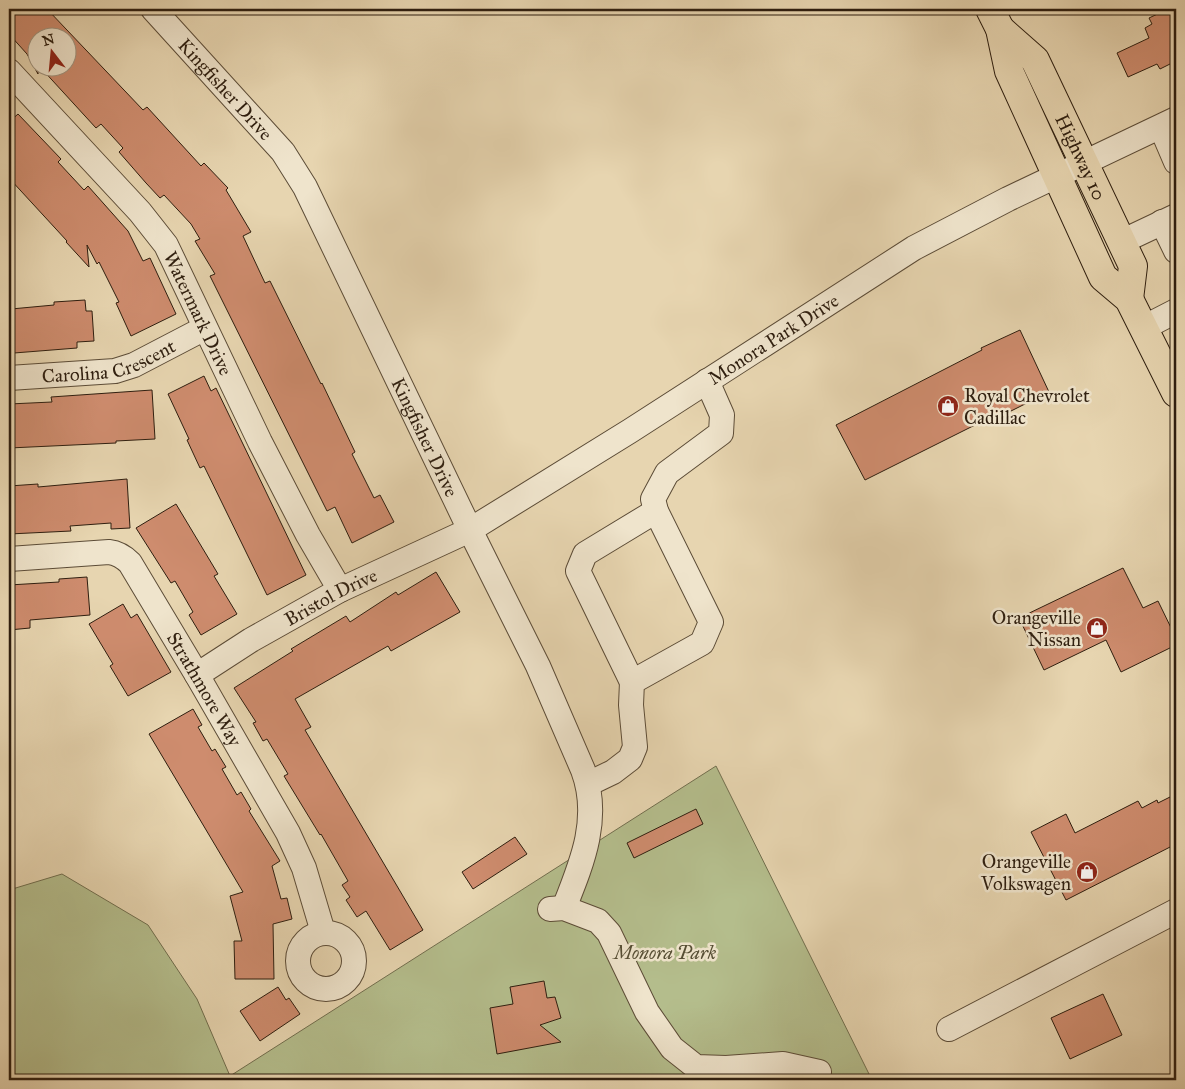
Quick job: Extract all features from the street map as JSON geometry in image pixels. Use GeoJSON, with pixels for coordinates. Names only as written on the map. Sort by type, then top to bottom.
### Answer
{"type":"FeatureCollection","features":[{"type":"Feature","properties":{"kind":"highway","name":"Highway 10"},"geometry":{"type":"LineString","coordinates":[[995,19],[1035,60],[1133,266],[1129,299]]}},
{"type":"Feature","properties":{"kind":"highway","name":"Highway 10"},"geometry":{"type":"LineString","coordinates":[[995,19],[1009,72],[1103,277],[1129,299],[1176,393]]}},
{"type":"Feature","properties":{"kind":"street","name":"Kingfisher Drive"},"geometry":{"type":"LineString","coordinates":[[153,9],[283,152],[305,187],[470,530],[538,666],[588,784],[591,801],[591,822],[576,878],[556,909],[598,921],[609,933],[647,1012],[672,1048],[696,1067],[726,1068],[783,1064],[819,1072],[814,1080]]}},
{"type":"Feature","properties":{"kind":"street","name":"Watermark Drive"},"geometry":{"type":"LineString","coordinates":[[9,71],[140,212],[166,245],[260,442],[308,535],[340,590]]}},
{"type":"Feature","properties":{"kind":"street","name":"Monora Park Drive"},"geometry":{"type":"LineString","coordinates":[[470,530],[914,248],[977,215],[1169,123]]}},
{"type":"Feature","properties":{"kind":"street"},"geometry":{"type":"LineString","coordinates":[[1169,123],[1176,162]]}},
{"type":"Feature","properties":{"kind":"street"},"geometry":{"type":"LineString","coordinates":[[1121,242],[1169,219],[1176,251]]}},
{"type":"Feature","properties":{"kind":"street"},"geometry":{"type":"LineString","coordinates":[[1143,328],[1176,311]]}},
{"type":"Feature","properties":{"kind":"street","name":"Carolina Crescent"},"geometry":{"type":"LineString","coordinates":[[9,378],[115,371],[134,366],[205,328]]}},
{"type":"Feature","properties":{"kind":"street"},"geometry":{"type":"LineString","coordinates":[[632,682],[702,643],[711,622],[656,511],[653,499],[667,473],[722,433],[722,415],[707,381]]}},
{"type":"Feature","properties":{"kind":"street"},"geometry":{"type":"LineString","coordinates":[[588,784],[613,772],[630,760],[635,747],[631,705],[632,682],[578,571],[585,554],[656,511]]}},
{"type":"Feature","properties":{"kind":"street","name":"Bristol Drive"},"geometry":{"type":"LineString","coordinates":[[196,675],[251,640],[340,590],[470,530]]}},
{"type":"Feature","properties":{"kind":"street","name":"Strathmore Way"},"geometry":{"type":"LineString","coordinates":[[9,559],[109,552],[117,553],[125,558],[288,833],[304,868],[323,932]]}},
{"type":"Feature","properties":{"kind":"street"},"geometry":{"type":"LineString","coordinates":[[949,1029],[1176,911]]}},
{"type":"Feature","properties":{"kind":"green space","name":"Monora Park"},"geometry":{"type":"Polygon","coordinates":[[[716,766],[872,1080],[9,1080],[9,890],[62,874],[148,925],[197,999],[230,1076],[716,766]]]}},
{"type":"Feature","properties":{"kind":"building"},"geometry":{"type":"Polygon","coordinates":[[[9,9],[47,9],[65,28],[28,28],[28,56],[9,34],[9,9]]]}},
{"type":"Feature","properties":{"kind":"building"},"geometry":{"type":"Polygon","coordinates":[[[1168,9],[1176,9],[1176,61],[1160,69],[1157,64],[1128,77],[1117,53],[1149,38],[1145,28],[1152,24],[1149,18],[1168,9]]]}},
{"type":"Feature","properties":{"kind":"building"},"geometry":{"type":"Polygon","coordinates":[[[78,42],[143,110],[147,107],[201,166],[204,163],[228,188],[226,190],[251,232],[243,236],[265,283],[270,281],[322,383],[355,452],[352,454],[374,498],[380,495],[394,522],[352,543],[335,507],[327,511],[210,276],[215,274],[195,241],[200,239],[191,224],[164,195],[160,198],[146,183],[119,152],[123,148],[101,124],[96,128],[50,78],[78,78],[78,42]]]}},
{"type":"Feature","properties":{"kind":"building"},"geometry":{"type":"Polygon","coordinates":[[[18,114],[61,159],[58,162],[84,190],[88,186],[128,231],[143,261],[150,258],[176,314],[131,336],[116,303],[119,302],[99,262],[97,264],[87,245],[89,267],[9,178],[9,122],[18,114]]]}},
{"type":"Feature","properties":{"kind":"building"},"geometry":{"type":"Polygon","coordinates":[[[85,300],[86,311],[92,311],[94,341],[77,342],[77,348],[14,353],[11,309],[54,305],[54,302],[85,300]]]}},
{"type":"Feature","properties":{"kind":"building","name":"Royal Chevrolet Cadillac"},"geometry":{"type":"Polygon","coordinates":[[[1020,330],[1049,392],[989,422],[987,419],[865,480],[836,425],[982,350],[981,348],[1020,330]]]}},
{"type":"Feature","properties":{"kind":"building"},"geometry":{"type":"Polygon","coordinates":[[[204,376],[211,391],[216,388],[306,575],[267,595],[204,466],[200,468],[168,394],[204,376]]]}},
{"type":"Feature","properties":{"kind":"building"},"geometry":{"type":"Polygon","coordinates":[[[152,390],[155,439],[116,441],[116,443],[9,448],[9,404],[52,402],[51,397],[152,390]]]}},
{"type":"Feature","properties":{"kind":"building"},"geometry":{"type":"Polygon","coordinates":[[[127,479],[130,528],[111,529],[111,523],[70,526],[71,531],[9,534],[9,486],[38,484],[38,487],[127,479]]]}},
{"type":"Feature","properties":{"kind":"building"},"geometry":{"type":"Polygon","coordinates":[[[176,504],[218,574],[214,576],[237,614],[201,635],[189,615],[193,612],[175,581],[171,583],[136,528],[176,504]]]}},
{"type":"Feature","properties":{"kind":"building","name":"Orangeville Nissan"},"geometry":{"type":"Polygon","coordinates":[[[1123,568],[1143,608],[1158,601],[1176,638],[1176,645],[1121,672],[1106,640],[1044,670],[1019,618],[1123,568]]]}},
{"type":"Feature","properties":{"kind":"building"},"geometry":{"type":"Polygon","coordinates":[[[436,572],[460,612],[391,651],[388,646],[295,699],[311,727],[305,730],[423,930],[390,950],[366,911],[357,917],[346,900],[350,897],[342,885],[348,881],[284,776],[288,774],[267,739],[263,741],[253,723],[256,722],[234,688],[293,651],[291,649],[346,616],[350,622],[396,592],[398,595],[436,572]]]}},
{"type":"Feature","properties":{"kind":"building"},"geometry":{"type":"Polygon","coordinates":[[[87,577],[90,615],[30,620],[30,628],[9,630],[9,585],[59,582],[59,579],[87,577]]]}},
{"type":"Feature","properties":{"kind":"building"},"geometry":{"type":"Polygon","coordinates":[[[123,604],[131,618],[137,614],[171,672],[128,696],[110,666],[113,664],[89,624],[123,604]]]}},
{"type":"Feature","properties":{"kind":"building"},"geometry":{"type":"Polygon","coordinates":[[[193,709],[202,725],[198,727],[212,751],[215,749],[226,767],[222,769],[237,795],[241,792],[251,809],[249,811],[280,861],[272,866],[281,899],[287,898],[292,919],[273,924],[274,979],[235,979],[234,941],[242,941],[230,896],[243,892],[149,734],[193,709]]]}},
{"type":"Feature","properties":{"kind":"building","name":"Orangeville Volkswagen"},"geometry":{"type":"Polygon","coordinates":[[[1176,794],[1176,844],[1066,900],[1031,832],[1066,814],[1075,833],[1138,801],[1142,808],[1157,800],[1158,803],[1176,794]]]}},
{"type":"Feature","properties":{"kind":"building"},"geometry":{"type":"Polygon","coordinates":[[[696,809],[703,824],[634,858],[627,843],[696,809]]]}},
{"type":"Feature","properties":{"kind":"building"},"geometry":{"type":"Polygon","coordinates":[[[515,837],[527,854],[473,889],[462,872],[515,837]]]}},
{"type":"Feature","properties":{"kind":"building"},"geometry":{"type":"Polygon","coordinates":[[[544,981],[547,998],[555,997],[561,1018],[540,1025],[561,1042],[497,1054],[490,1008],[513,1004],[510,987],[544,981]]]}},
{"type":"Feature","properties":{"kind":"building"},"geometry":{"type":"Polygon","coordinates":[[[278,987],[286,1000],[289,998],[300,1014],[260,1041],[240,1011],[278,987]]]}},
{"type":"Feature","properties":{"kind":"building"},"geometry":{"type":"Polygon","coordinates":[[[1103,994],[1122,1035],[1070,1059],[1051,1018],[1103,994]]]}},
{"type":"Feature","properties":{"kind":"place","name":"Royal Chevrolet Cadillac"},"geometry":{"type":"Point","coordinates":[948,406]}},
{"type":"Feature","properties":{"kind":"place","name":"Orangeville Nissan"},"geometry":{"type":"Point","coordinates":[1097,628]}},
{"type":"Feature","properties":{"kind":"place","name":"Orangeville Volkswagen"},"geometry":{"type":"Point","coordinates":[1087,872]}}]}
